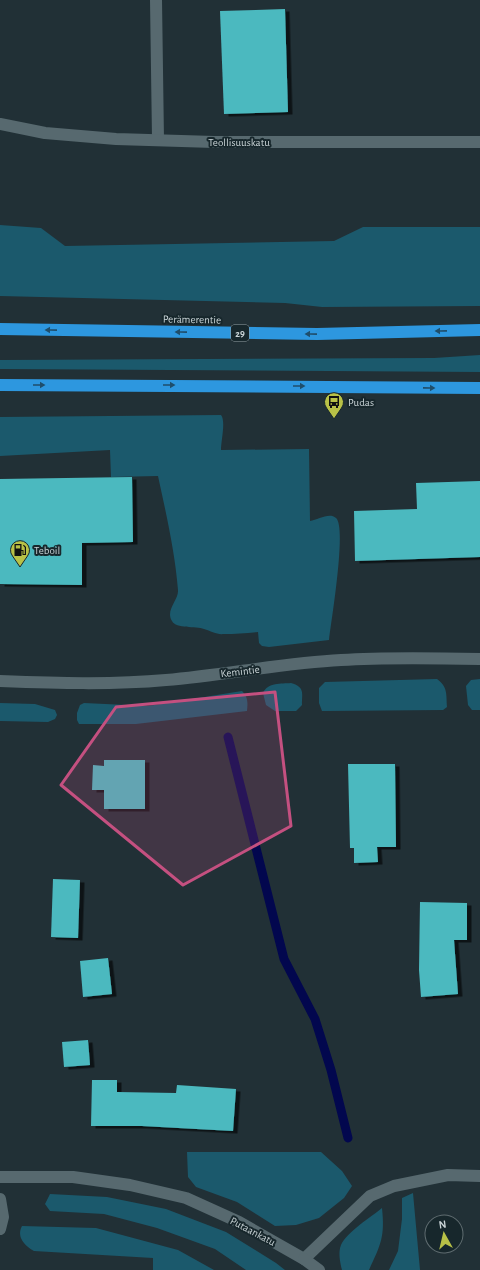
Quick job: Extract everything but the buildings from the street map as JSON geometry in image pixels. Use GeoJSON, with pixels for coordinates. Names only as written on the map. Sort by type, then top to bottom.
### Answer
{"type":"FeatureCollection","features":[{"type":"Feature","properties":{"kind":"highway","name":"Perämerentie"},"geometry":{"type":"LineString","coordinates":[[0,329],[317,334],[480,330]]}},
{"type":"Feature","properties":{"kind":"highway"},"geometry":{"type":"LineString","coordinates":[[0,385],[480,388]]}},
{"type":"Feature","properties":{"kind":"street"},"geometry":{"type":"LineString","coordinates":[[156,0],[158,139]]}},
{"type":"Feature","properties":{"kind":"street","name":"Teollisuuskatu"},"geometry":{"type":"LineString","coordinates":[[0,124],[45,133],[116,139],[158,139],[214,142],[480,142]]}},
{"type":"Feature","properties":{"kind":"street","name":"Kemintie"},"geometry":{"type":"LineString","coordinates":[[0,682],[136,682],[167,680],[308,662],[342,660],[480,659]]}},
{"type":"Feature","properties":{"kind":"street"},"geometry":{"type":"LineString","coordinates":[[304,1259],[370,1196],[394,1186],[448,1175],[480,1176]]}},
{"type":"Feature","properties":{"kind":"street","name":"Putaankatu"},"geometry":{"type":"LineString","coordinates":[[0,1177],[73,1177],[130,1184],[186,1198],[239,1222],[304,1259],[320,1270]]}},
{"type":"Feature","properties":{"kind":"street"},"geometry":{"type":"LineString","coordinates":[[0,1199],[3,1217],[0,1229]]}},
{"type":"Feature","properties":{"kind":"highlighted area"},"geometry":{"type":"Polygon","coordinates":[[[275,692],[291,826],[183,885],[61,785],[116,707],[275,692]]]}},
{"type":"Feature","properties":{"kind":"shaded area"},"geometry":{"type":"Polygon","coordinates":[[[0,225],[41,228],[65,246],[334,241],[363,227],[480,227],[480,306],[322,307],[285,303],[0,296],[0,225]]]}},
{"type":"Feature","properties":{"kind":"shaded area"},"geometry":{"type":"Polygon","coordinates":[[[480,355],[480,372],[0,369],[0,360],[434,358],[480,355]]]}},
{"type":"Feature","properties":{"kind":"shaded area"},"geometry":{"type":"Polygon","coordinates":[[[221,415],[223,426],[221,450],[309,449],[310,521],[333,516],[336,518],[339,525],[339,556],[329,640],[269,647],[262,646],[259,643],[258,632],[219,634],[200,628],[174,624],[170,617],[170,613],[178,594],[177,576],[158,476],[111,477],[110,450],[0,456],[0,417],[221,415]]]}},
{"type":"Feature","properties":{"kind":"shaded area"},"geometry":{"type":"Polygon","coordinates":[[[437,679],[441,682],[446,691],[447,707],[443,710],[322,711],[319,703],[319,688],[325,682],[437,679]]]}},
{"type":"Feature","properties":{"kind":"shaded area"},"geometry":{"type":"Polygon","coordinates":[[[480,679],[480,710],[472,710],[468,705],[466,686],[471,680],[480,679]]]}},
{"type":"Feature","properties":{"kind":"shaded area"},"geometry":{"type":"Polygon","coordinates":[[[291,683],[299,686],[302,691],[302,705],[296,711],[275,711],[266,705],[263,693],[265,689],[275,684],[291,683]]]}},
{"type":"Feature","properties":{"kind":"shaded area"},"geometry":{"type":"Polygon","coordinates":[[[242,691],[247,700],[247,711],[136,724],[79,724],[77,720],[77,713],[80,705],[84,703],[148,706],[242,691]]]}},
{"type":"Feature","properties":{"kind":"shaded area"},"geometry":{"type":"Polygon","coordinates":[[[0,703],[35,704],[55,710],[57,715],[55,719],[48,722],[0,721],[0,703]]]}},
{"type":"Feature","properties":{"kind":"shaded area"},"geometry":{"type":"Polygon","coordinates":[[[187,1152],[321,1152],[342,1171],[352,1186],[344,1198],[319,1218],[296,1225],[275,1226],[237,1202],[196,1187],[188,1177],[187,1152]]]}},
{"type":"Feature","properties":{"kind":"shaded area"},"geometry":{"type":"Polygon","coordinates":[[[413,1193],[420,1270],[389,1270],[398,1251],[402,1219],[402,1198],[413,1193]]]}},
{"type":"Feature","properties":{"kind":"shaded area"},"geometry":{"type":"Polygon","coordinates":[[[50,1194],[107,1197],[166,1209],[226,1232],[285,1270],[246,1270],[215,1249],[157,1228],[104,1214],[50,1211],[45,1204],[50,1194]]]}},
{"type":"Feature","properties":{"kind":"shaded area"},"geometry":{"type":"Polygon","coordinates":[[[382,1208],[383,1226],[381,1240],[369,1270],[342,1270],[340,1251],[344,1240],[348,1235],[382,1208]]]}},
{"type":"Feature","properties":{"kind":"shaded area"},"geometry":{"type":"Polygon","coordinates":[[[22,1226],[96,1228],[178,1250],[214,1270],[153,1270],[153,1258],[34,1251],[27,1247],[22,1241],[20,1230],[22,1226]]]}},
{"type":"Feature","properties":{"kind":"waterway"},"geometry":{"type":"LineString","coordinates":[[228,737],[284,959],[315,1019],[331,1070],[348,1138]]}},
{"type":"Feature","properties":{"kind":"place","name":"Pudas"},"geometry":{"type":"Point","coordinates":[334,419]}},
{"type":"Feature","properties":{"kind":"place","name":"Teboil"},"geometry":{"type":"Point","coordinates":[20,567]}}]}
